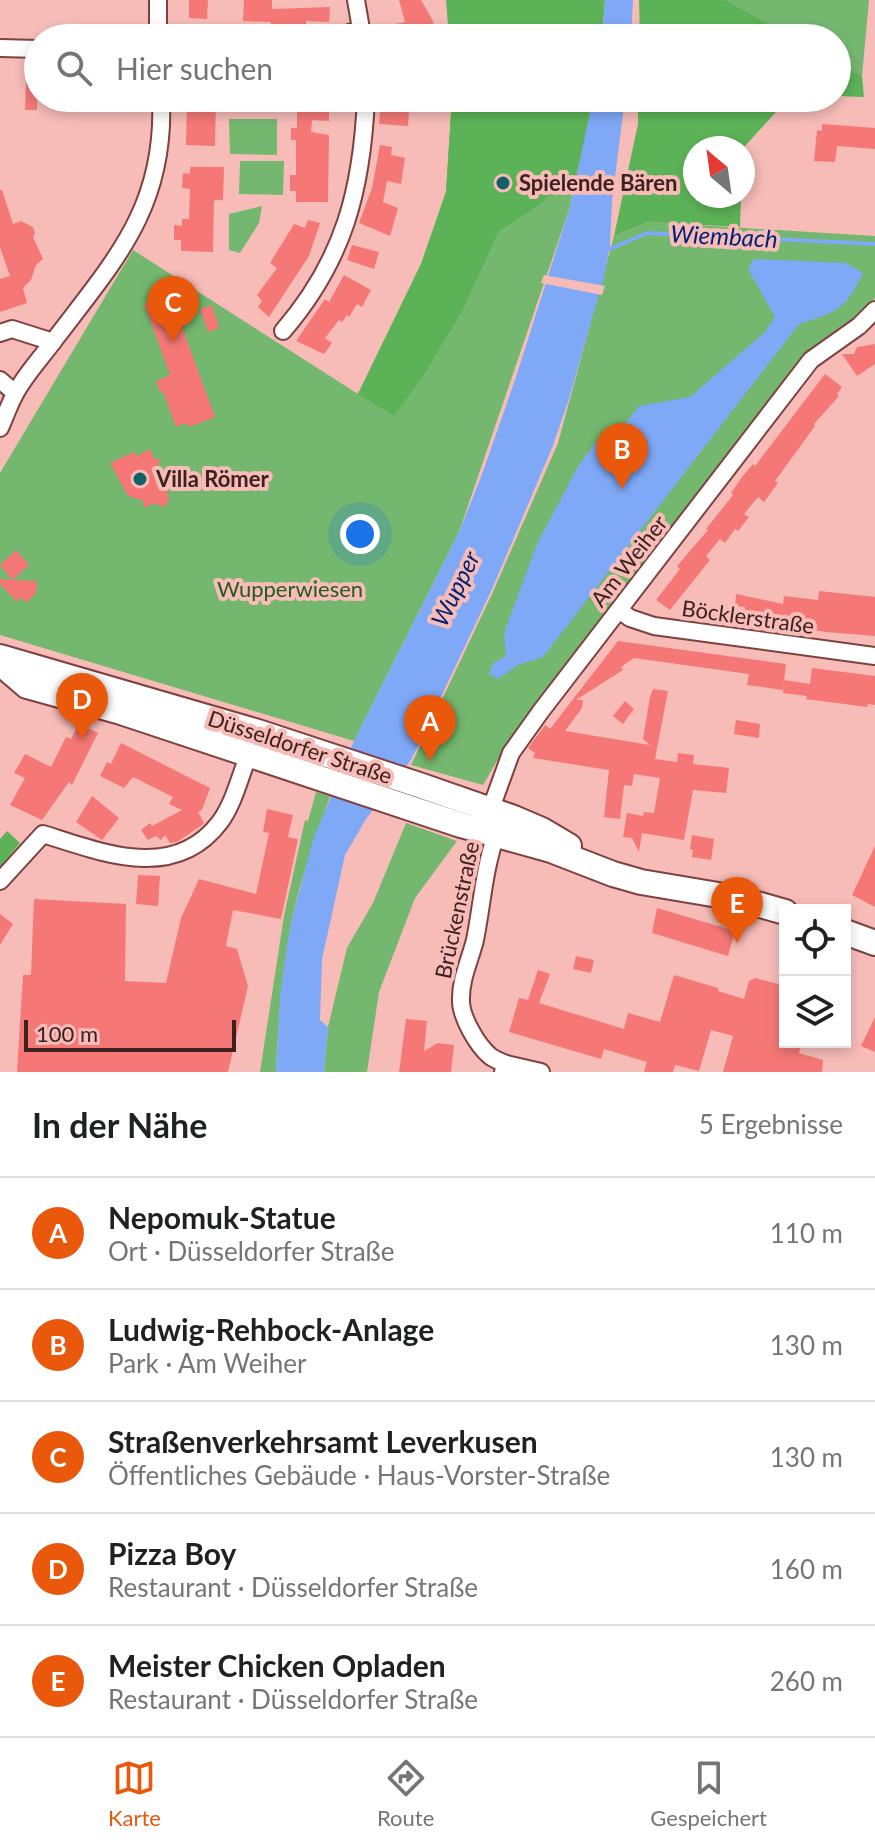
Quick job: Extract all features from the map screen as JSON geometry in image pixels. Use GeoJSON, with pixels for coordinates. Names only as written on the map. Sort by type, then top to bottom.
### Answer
{"type":"FeatureCollection","features":[{"type":"Feature","properties":{"kind":"main road","name":"Düsseldorfer Straße"},"geometry":{"type":"LineString","coordinates":[[0,657],[415,797],[496,835],[590,863],[613,874],[641,882],[736,898],[779,910]]}},
{"type":"Feature","properties":{"kind":"main road","name":"Düsseldorfer Straße"},"geometry":{"type":"LineString","coordinates":[[0,663],[27,686],[253,743]]}},
{"type":"Feature","properties":{"kind":"main road","name":"Düsseldorfer Straße"},"geometry":{"type":"LineString","coordinates":[[415,797],[490,811],[542,830],[564,842],[590,863]]}},
{"type":"Feature","properties":{"kind":"street"},"geometry":{"type":"LineString","coordinates":[[158,0],[158,24]]}},
{"type":"Feature","properties":{"kind":"street"},"geometry":{"type":"LineString","coordinates":[[356,0],[360,24]]}},
{"type":"Feature","properties":{"kind":"street"},"geometry":{"type":"LineString","coordinates":[[0,48],[24,49]]}},
{"type":"Feature","properties":{"kind":"street"},"geometry":{"type":"LineString","coordinates":[[0,428],[15,393],[109,269],[135,228],[152,189],[158,162],[162,112]]}},
{"type":"Feature","properties":{"kind":"street"},"geometry":{"type":"LineString","coordinates":[[283,331],[307,303],[326,272],[345,228],[364,143],[365,112]]}},
{"type":"Feature","properties":{"kind":"street","name":"Am Weiher"},"geometry":{"type":"LineString","coordinates":[[490,811],[511,753],[811,360],[859,326],[875,310]]}},
{"type":"Feature","properties":{"kind":"street"},"geometry":{"type":"LineString","coordinates":[[0,333],[12,329],[53,342]]}},
{"type":"Feature","properties":{"kind":"street"},"geometry":{"type":"LineString","coordinates":[[0,380],[15,393]]}},
{"type":"Feature","properties":{"kind":"street","name":"Böcklerstraße"},"geometry":{"type":"LineString","coordinates":[[619,610],[630,618],[654,626],[875,656]]}},
{"type":"Feature","properties":{"kind":"street"},"geometry":{"type":"LineString","coordinates":[[0,881],[43,834],[125,858],[147,860],[181,851],[200,840],[219,823],[253,743]]}},
{"type":"Feature","properties":{"kind":"street","name":"Brückenstraße"},"geometry":{"type":"LineString","coordinates":[[496,835],[490,851],[482,906],[460,1003],[483,1047],[505,1068]]}},
{"type":"Feature","properties":{"kind":"street"},"geometry":{"type":"LineString","coordinates":[[505,1068],[541,1072]]}},
{"type":"Feature","properties":{"kind":"green space"},"geometry":{"type":"Polygon","coordinates":[[[446,0],[605,0],[603,24],[448,24],[446,0]]]}},
{"type":"Feature","properties":{"kind":"green space"},"geometry":{"type":"Polygon","coordinates":[[[639,0],[726,0],[769,24],[640,24],[639,0]]]}},
{"type":"Feature","properties":{"kind":"green space"},"geometry":{"type":"Polygon","coordinates":[[[726,0],[869,0],[862,76],[851,70],[851,24],[769,24],[726,0]]]}},
{"type":"Feature","properties":{"kind":"green space"},"geometry":{"type":"Polygon","coordinates":[[[851,70],[862,76],[864,97],[851,97],[851,70]]]}},
{"type":"Feature","properties":{"kind":"green space","name":"Wupperwiesen"},"geometry":{"type":"Polygon","coordinates":[[[451,112],[590,112],[570,207],[459,532],[354,741],[0,635],[0,473],[133,250],[358,394],[421,264],[446,192],[451,112]]]}},
{"type":"Feature","properties":{"kind":"green space"},"geometry":{"type":"Polygon","coordinates":[[[451,112],[591,112],[576,175],[499,231],[462,311],[423,376],[394,416],[358,394],[421,264],[446,192],[451,112]]]}},
{"type":"Feature","properties":{"kind":"green space"},"geometry":{"type":"Polygon","coordinates":[[[638,112],[776,112],[754,136],[683,136],[683,208],[741,208],[740,227],[648,222],[614,236],[638,112]]]}},
{"type":"Feature","properties":{"kind":"green space"},"geometry":{"type":"Polygon","coordinates":[[[229,119],[277,119],[277,155],[230,154],[229,119]]]}},
{"type":"Feature","properties":{"kind":"green space"},"geometry":{"type":"Polygon","coordinates":[[[240,161],[284,161],[283,195],[239,194],[240,161]]]}},
{"type":"Feature","properties":{"kind":"green space"},"geometry":{"type":"Polygon","coordinates":[[[262,206],[259,223],[240,253],[229,250],[229,214],[262,206]]]}},
{"type":"Feature","properties":{"kind":"green space"},"geometry":{"type":"Polygon","coordinates":[[[648,222],[875,236],[875,298],[810,349],[671,535],[511,737],[483,785],[411,765],[492,594],[558,443],[614,236],[648,222]]]}},
{"type":"Feature","properties":{"kind":"green space"},"geometry":{"type":"Polygon","coordinates":[[[316,792],[330,796],[304,872],[292,919],[281,996],[276,1072],[260,1072],[284,916],[305,820],[308,821],[316,792]]]}},
{"type":"Feature","properties":{"kind":"green space"},"geometry":{"type":"Polygon","coordinates":[[[406,823],[457,841],[415,898],[379,992],[367,1072],[324,1072],[328,1027],[347,948],[373,903],[406,823]]]}},
{"type":"Feature","properties":{"kind":"green space"},"geometry":{"type":"Polygon","coordinates":[[[7,831],[20,843],[0,867],[0,839],[7,831]]]}},
{"type":"Feature","properties":{"kind":"water"},"geometry":{"type":"Polygon","coordinates":[[[605,0],[633,0],[632,24],[603,24],[605,0]]]}},
{"type":"Feature","properties":{"kind":"water","name":"Wupper"},"geometry":{"type":"Polygon","coordinates":[[[590,112],[623,112],[604,277],[552,448],[492,589],[411,760],[366,819],[345,855],[322,959],[320,1020],[328,1027],[324,1072],[276,1072],[286,952],[314,837],[354,741],[459,532],[516,377],[570,207],[590,112]]]}},
{"type":"Feature","properties":{"kind":"water"},"geometry":{"type":"Polygon","coordinates":[[[754,259],[846,263],[863,273],[851,295],[838,308],[799,324],[543,657],[518,665],[498,679],[489,674],[493,663],[506,656],[504,633],[537,544],[577,468],[596,442],[614,438],[639,406],[690,397],[765,332],[775,317],[748,269],[754,259]]]}},
{"type":"Feature","properties":{"kind":"pier"},"geometry":{"type":"Polygon","coordinates":[[[544,275],[605,286],[602,295],[541,283],[544,275]]]}},
{"type":"Feature","properties":{"kind":"building"},"geometry":{"type":"Polygon","coordinates":[[[189,0],[208,0],[207,19],[189,18],[189,0]]]}},
{"type":"Feature","properties":{"kind":"building"},"geometry":{"type":"Polygon","coordinates":[[[244,0],[272,0],[272,9],[330,7],[329,22],[271,24],[243,21],[244,0]]]}},
{"type":"Feature","properties":{"kind":"building"},"geometry":{"type":"Polygon","coordinates":[[[399,0],[421,0],[434,23],[396,24],[405,22],[399,0]]]}},
{"type":"Feature","properties":{"kind":"building"},"geometry":{"type":"Polygon","coordinates":[[[187,112],[216,112],[215,146],[186,145],[187,112]]]}},
{"type":"Feature","properties":{"kind":"building"},"geometry":{"type":"Polygon","coordinates":[[[297,112],[329,112],[329,121],[312,120],[311,132],[329,135],[328,202],[296,202],[296,191],[290,191],[290,175],[296,175],[296,140],[291,140],[291,128],[297,128],[297,112]]]}},
{"type":"Feature","properties":{"kind":"building"},"geometry":{"type":"Polygon","coordinates":[[[380,112],[409,112],[408,126],[379,124],[380,112]]]}},
{"type":"Feature","properties":{"kind":"building"},"geometry":{"type":"Polygon","coordinates":[[[822,124],[875,128],[875,149],[837,146],[835,162],[814,161],[817,130],[822,131],[822,124]]]}},
{"type":"Feature","properties":{"kind":"building"},"geometry":{"type":"Polygon","coordinates":[[[380,145],[392,147],[391,155],[405,158],[401,184],[387,181],[383,202],[398,208],[390,236],[359,223],[372,188],[380,145]]]}},
{"type":"Feature","properties":{"kind":"building"},"geometry":{"type":"Polygon","coordinates":[[[190,167],[224,167],[223,200],[214,200],[213,252],[181,251],[181,240],[174,240],[174,225],[182,226],[182,219],[189,219],[190,189],[182,188],[183,173],[190,174],[190,167]]]}},
{"type":"Feature","properties":{"kind":"building"},"geometry":{"type":"Polygon","coordinates":[[[0,190],[13,224],[21,221],[33,227],[33,237],[43,259],[23,288],[27,303],[0,312],[0,279],[10,276],[0,247],[0,190]]]}},
{"type":"Feature","properties":{"kind":"building"},"geometry":{"type":"Polygon","coordinates":[[[308,220],[320,223],[309,256],[269,317],[258,307],[262,301],[257,295],[277,268],[270,263],[294,224],[305,228],[308,220]]]}},
{"type":"Feature","properties":{"kind":"building"},"geometry":{"type":"Polygon","coordinates":[[[352,245],[379,252],[374,269],[347,260],[352,245]]]}},
{"type":"Feature","properties":{"kind":"building"},"geometry":{"type":"Polygon","coordinates":[[[344,275],[371,290],[362,307],[357,304],[349,317],[347,315],[342,322],[339,320],[325,338],[332,343],[324,354],[296,341],[325,299],[329,302],[344,275]]]}},
{"type":"Feature","properties":{"kind":"building"},"geometry":{"type":"Polygon","coordinates":[[[170,294],[215,417],[189,427],[187,423],[176,427],[163,392],[160,392],[156,381],[170,375],[144,304],[170,294]]]}},
{"type":"Feature","properties":{"kind":"building"},"geometry":{"type":"Polygon","coordinates":[[[212,305],[219,328],[208,332],[200,309],[212,305]]]}},
{"type":"Feature","properties":{"kind":"building"},"geometry":{"type":"Polygon","coordinates":[[[875,344],[875,364],[857,376],[842,354],[854,354],[857,347],[875,344]]]}},
{"type":"Feature","properties":{"kind":"building"},"geometry":{"type":"Polygon","coordinates":[[[825,374],[842,387],[837,394],[839,396],[814,424],[764,502],[758,497],[744,514],[749,517],[738,531],[735,529],[725,543],[720,539],[706,556],[710,560],[670,610],[656,600],[680,569],[677,566],[708,530],[742,477],[753,464],[755,466],[825,374]]]}},
{"type":"Feature","properties":{"kind":"building","name":"Villa Römer"},"geometry":{"type":"Polygon","coordinates":[[[150,449],[154,458],[160,460],[156,470],[169,498],[163,507],[154,503],[145,508],[142,500],[128,496],[110,463],[134,452],[136,456],[150,449]]]}},
{"type":"Feature","properties":{"kind":"building"},"geometry":{"type":"Polygon","coordinates":[[[16,550],[29,565],[13,580],[37,581],[36,593],[26,603],[21,597],[17,602],[0,584],[0,579],[12,580],[0,565],[16,550]]]}},
{"type":"Feature","properties":{"kind":"building"},"geometry":{"type":"Polygon","coordinates":[[[819,591],[875,597],[875,636],[826,632],[743,618],[745,607],[735,606],[736,594],[783,604],[784,596],[818,600],[819,591]]]}},
{"type":"Feature","properties":{"kind":"building"},"geometry":{"type":"Polygon","coordinates":[[[618,641],[786,664],[783,690],[747,685],[749,674],[634,658],[621,667],[623,670],[576,700],[583,700],[582,708],[565,731],[650,745],[643,739],[650,697],[653,689],[668,691],[655,759],[677,762],[678,753],[694,755],[693,764],[729,768],[726,793],[693,790],[684,840],[642,833],[639,852],[632,838],[623,837],[627,813],[643,816],[644,812],[654,813],[660,778],[634,774],[632,786],[624,785],[620,819],[604,817],[609,770],[533,758],[535,753],[528,748],[545,725],[550,729],[618,641]]]}},
{"type":"Feature","properties":{"kind":"building"},"geometry":{"type":"Polygon","coordinates":[[[812,668],[875,676],[875,705],[868,704],[867,707],[783,693],[784,680],[810,684],[812,668]]]}},
{"type":"Feature","properties":{"kind":"building"},"geometry":{"type":"Polygon","coordinates":[[[625,701],[634,709],[623,724],[613,716],[625,701]]]}},
{"type":"Feature","properties":{"kind":"building"},"geometry":{"type":"Polygon","coordinates":[[[736,720],[760,724],[759,738],[734,734],[736,720]]]}},
{"type":"Feature","properties":{"kind":"building"},"geometry":{"type":"Polygon","coordinates":[[[79,724],[98,733],[72,785],[69,782],[42,820],[10,805],[25,778],[14,773],[25,754],[51,767],[66,737],[71,739],[79,724]]]}},
{"type":"Feature","properties":{"kind":"building"},"geometry":{"type":"Polygon","coordinates":[[[121,743],[210,788],[202,810],[198,812],[204,823],[177,842],[170,843],[165,835],[161,840],[156,836],[148,840],[141,830],[182,810],[169,804],[173,797],[133,777],[124,788],[100,776],[107,762],[111,764],[121,743]]]}},
{"type":"Feature","properties":{"kind":"building"},"geometry":{"type":"Polygon","coordinates":[[[92,796],[119,818],[102,840],[76,822],[92,796]]]}},
{"type":"Feature","properties":{"kind":"building"},"geometry":{"type":"Polygon","coordinates":[[[267,809],[293,815],[288,837],[298,839],[281,919],[233,910],[226,946],[237,949],[248,986],[228,1072],[17,1072],[23,975],[31,975],[34,899],[126,904],[125,981],[166,983],[181,918],[199,879],[256,894],[269,833],[263,832],[267,809]]]}},
{"type":"Feature","properties":{"kind":"building"},"geometry":{"type":"Polygon","coordinates":[[[692,835],[714,839],[711,860],[692,857],[692,835]]]}},
{"type":"Feature","properties":{"kind":"building"},"geometry":{"type":"Polygon","coordinates":[[[875,846],[875,907],[852,895],[875,846]]]}},
{"type":"Feature","properties":{"kind":"building"},"geometry":{"type":"Polygon","coordinates":[[[138,875],[160,876],[158,906],[136,904],[138,875]]]}},
{"type":"Feature","properties":{"kind":"building"},"geometry":{"type":"Polygon","coordinates":[[[657,908],[735,931],[728,956],[652,933],[657,908]]]}},
{"type":"Feature","properties":{"kind":"building"},"geometry":{"type":"Polygon","coordinates":[[[0,914],[13,924],[0,945],[0,914]]]}},
{"type":"Feature","properties":{"kind":"building"},"geometry":{"type":"Polygon","coordinates":[[[576,956],[594,960],[591,973],[573,969],[576,956]]]}},
{"type":"Feature","properties":{"kind":"building"},"geometry":{"type":"Polygon","coordinates":[[[538,970],[550,974],[539,1003],[624,1029],[628,1013],[660,1022],[674,975],[744,999],[749,981],[755,978],[779,984],[779,1048],[800,1048],[799,1053],[823,1060],[822,1072],[723,1072],[733,1036],[711,1030],[699,1071],[675,1065],[673,1072],[644,1072],[647,1062],[604,1049],[601,1059],[509,1032],[519,998],[528,1000],[538,970]]]}},
{"type":"Feature","properties":{"kind":"building"},"geometry":{"type":"Polygon","coordinates":[[[875,1017],[875,1052],[861,1046],[875,1017]]]}},
{"type":"Feature","properties":{"kind":"building"},"geometry":{"type":"Polygon","coordinates":[[[406,1019],[427,1021],[424,1051],[438,1043],[454,1045],[451,1072],[399,1072],[406,1019]]]}},
{"type":"Feature","properties":{"kind":"waterway","name":"Wiembach"},"geometry":{"type":"LineString","coordinates":[[605,251],[647,233],[875,244]]}},
{"type":"Feature","properties":{"kind":"place","name":"Spielende Bären"},"geometry":{"type":"Point","coordinates":[503,183]}},
{"type":"Feature","properties":{"kind":"place","name":"Straßenverkehrsamt Leverkusen"},"geometry":{"type":"Point","coordinates":[173,342]}},
{"type":"Feature","properties":{"kind":"place","name":"Villa Römer"},"geometry":{"type":"Point","coordinates":[140,479]}},
{"type":"Feature","properties":{"kind":"place","name":"Ludwig-Rehbock-Anlage"},"geometry":{"type":"Point","coordinates":[622,489]}},
{"type":"Feature","properties":{"kind":"place","name":"Pizza Boy"},"geometry":{"type":"Point","coordinates":[82,739]}},
{"type":"Feature","properties":{"kind":"place","name":"Nepomuk-Statue"},"geometry":{"type":"Point","coordinates":[430,761]}},
{"type":"Feature","properties":{"kind":"place","name":"Meister Chicken Opladen"},"geometry":{"type":"Point","coordinates":[737,943]}}]}
